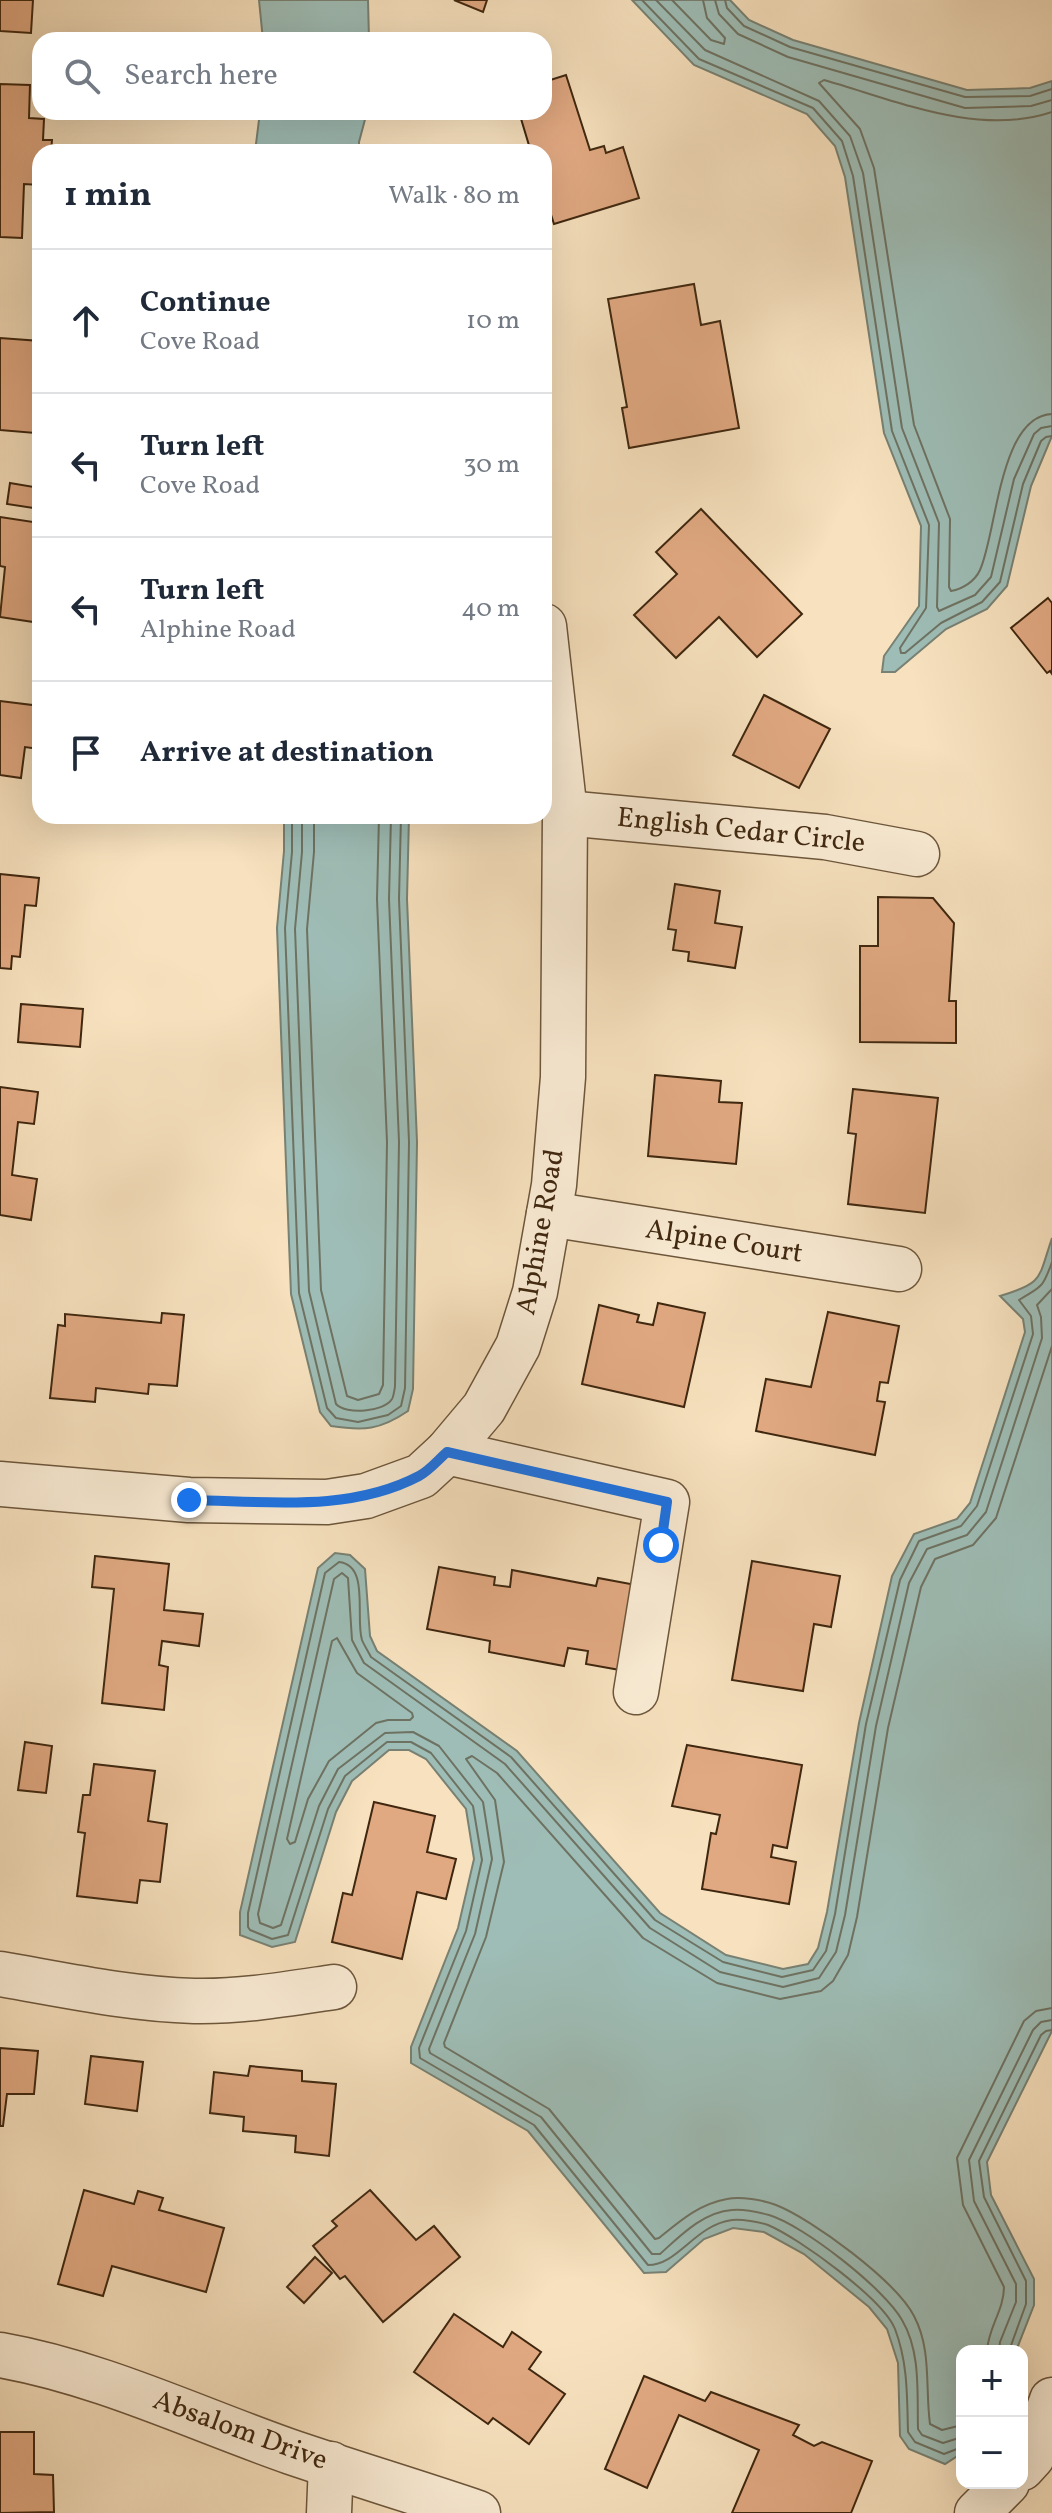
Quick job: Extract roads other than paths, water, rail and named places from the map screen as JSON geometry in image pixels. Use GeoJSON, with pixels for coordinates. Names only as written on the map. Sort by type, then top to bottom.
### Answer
{"type":"FeatureCollection","features":[{"type":"Feature","properties":{"kind":"street","name":"Alphine Road"},"geometry":{"type":"LineString","coordinates":[[0,1484],[189,1500],[327,1502],[366,1496],[421,1476],[447,1452],[484,1408],[518,1346],[535,1292],[554,1185],[563,1077],[565,813],[552,697]]}},
{"type":"Feature","properties":{"kind":"street","name":"English Cedar Circle"},"geometry":{"type":"LineString","coordinates":[[565,813],[825,837],[917,854]]}},
{"type":"Feature","properties":{"kind":"street","name":"Alpine Court"},"geometry":{"type":"LineString","coordinates":[[549,1214],[899,1269]]}},
{"type":"Feature","properties":{"kind":"street"},"geometry":{"type":"LineString","coordinates":[[447,1452],[667,1502],[636,1692]]}},
{"type":"Feature","properties":{"kind":"street"},"geometry":{"type":"LineString","coordinates":[[0,1974],[117,1995],[194,2001],[256,1999],[334,1987]]}},
{"type":"Feature","properties":{"kind":"street","name":"Absalom Drive"},"geometry":{"type":"LineString","coordinates":[[0,2355],[37,2362],[133,2391],[291,2451],[478,2513]]}},
{"type":"Feature","properties":{"kind":"street"},"geometry":{"type":"LineString","coordinates":[[1028,2461],[1052,2400]]}},
{"type":"Feature","properties":{"kind":"street"},"geometry":{"type":"LineString","coordinates":[[329,2513],[331,2464]]}},
{"type":"Feature","properties":{"kind":"street"},"geometry":{"type":"LineString","coordinates":[[977,2513],[1001,2489]]}},
{"type":"Feature","properties":{"kind":"water"},"geometry":{"type":"Polygon","coordinates":[[[259,0],[368,0],[369,32],[262,32],[259,0]]]}},
{"type":"Feature","properties":{"kind":"water"},"geometry":{"type":"Polygon","coordinates":[[[632,0],[730,0],[749,20],[793,40],[967,90],[1030,88],[1052,81],[1052,436],[1031,486],[1007,586],[987,609],[946,629],[895,672],[882,672],[884,656],[919,606],[921,526],[884,433],[845,177],[835,146],[807,114],[694,65],[632,0]]]}},
{"type":"Feature","properties":{"kind":"water"},"geometry":{"type":"Polygon","coordinates":[[[259,120],[365,120],[359,144],[256,144],[259,120]]]}},
{"type":"Feature","properties":{"kind":"water"},"geometry":{"type":"Polygon","coordinates":[[[284,824],[409,824],[407,899],[417,1142],[413,1389],[408,1411],[371,1428],[331,1426],[320,1412],[291,1294],[277,928],[284,824]]]}},
{"type":"Feature","properties":{"kind":"water"},"geometry":{"type":"Polygon","coordinates":[[[1052,1238],[1052,2031],[987,2162],[991,2195],[1034,2279],[1034,2305],[1018,2345],[956,2345],[956,2457],[945,2464],[909,2449],[900,2436],[898,2363],[887,2329],[869,2307],[804,2254],[764,2232],[733,2228],[704,2239],[666,2272],[644,2273],[528,2131],[411,2063],[411,2047],[458,1928],[474,1859],[466,1809],[426,1759],[409,1750],[389,1750],[352,1781],[336,1812],[295,1942],[272,1947],[240,1935],[240,1912],[318,1568],[335,1553],[350,1555],[365,1569],[370,1636],[377,1651],[517,1751],[660,1913],[726,1955],[783,1969],[808,1964],[818,1948],[827,1912],[859,1723],[892,1576],[914,1534],[957,1519],[970,1503],[1025,1332],[1023,1319],[1000,1296],[1032,1283],[1044,1263],[1052,1238]]]}}]}
